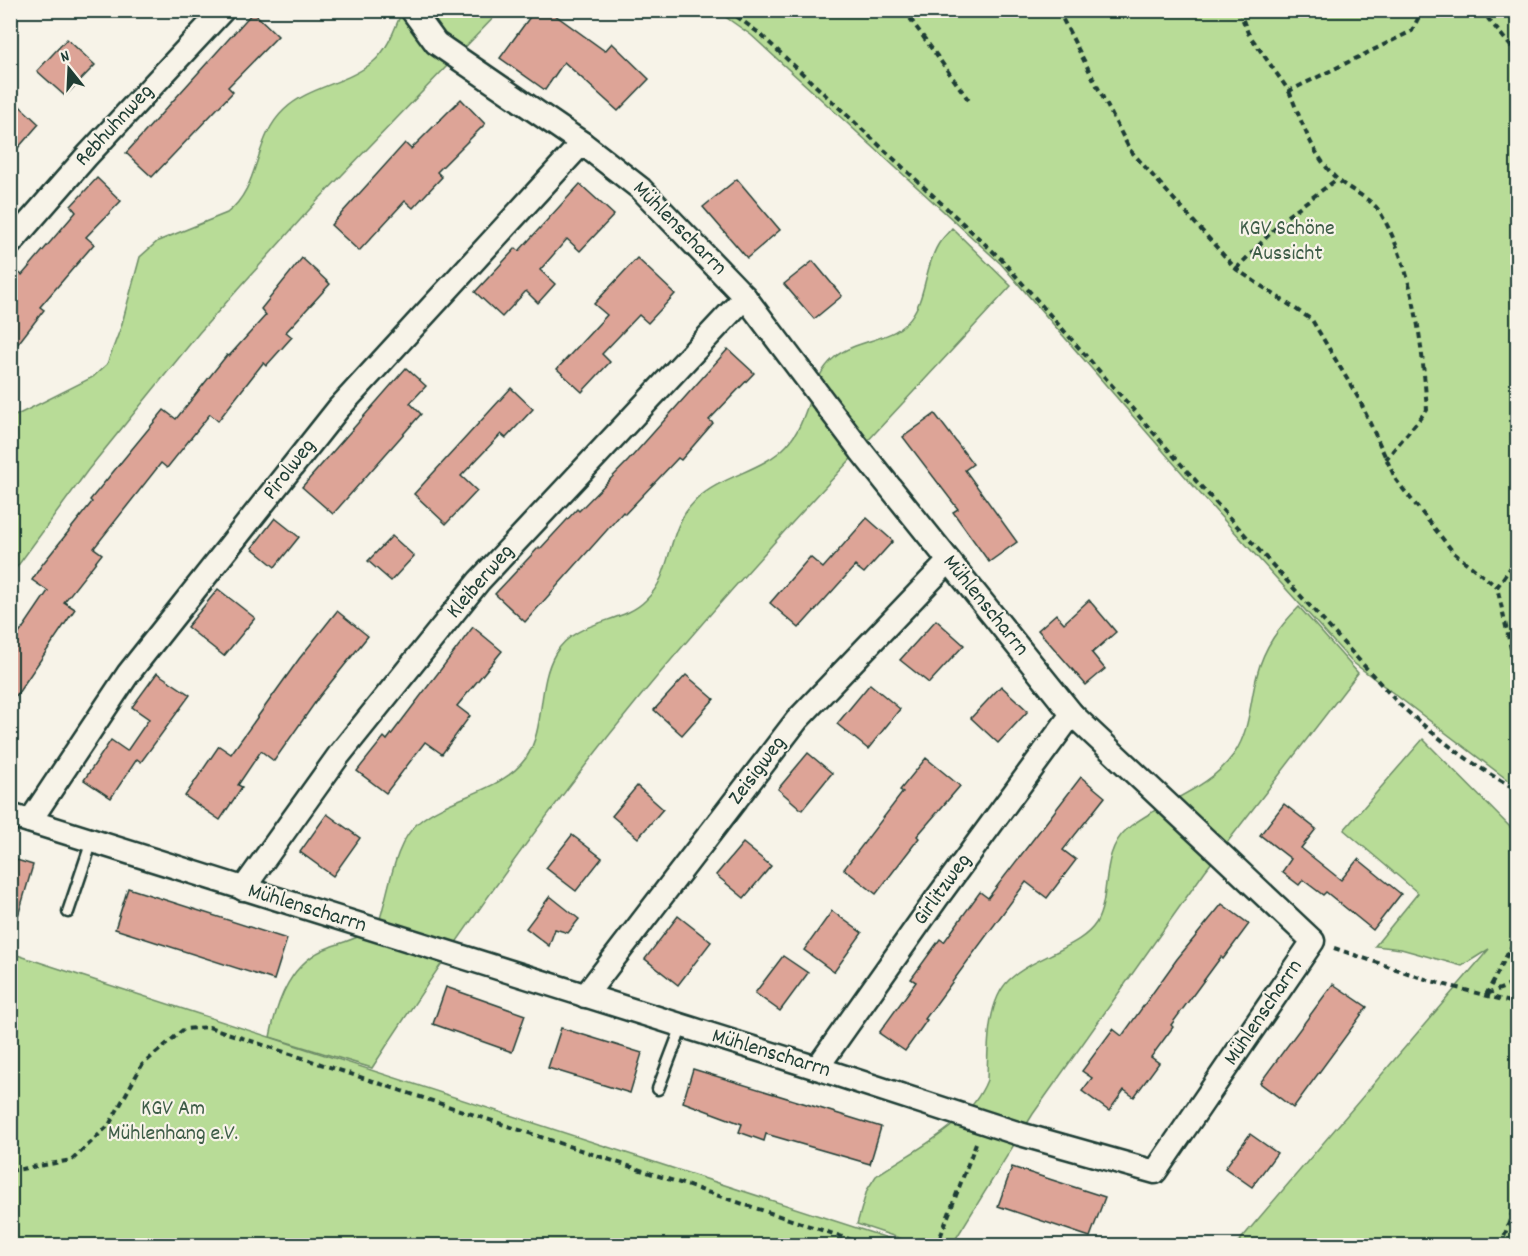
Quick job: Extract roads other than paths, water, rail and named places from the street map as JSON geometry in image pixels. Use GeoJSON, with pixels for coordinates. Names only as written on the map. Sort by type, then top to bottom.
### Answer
{"type":"FeatureCollection","features":[{"type":"Feature","properties":{"kind":"street","name":"Rebhuhnweg"},"geometry":{"type":"LineString","coordinates":[[10,244],[86,157],[222,10]]}},
{"type":"Feature","properties":{"kind":"street","name":"Mühlenscharrn"},"geometry":{"type":"LineString","coordinates":[[20,818],[983,1122],[1155,1172],[1313,941],[1072,714],[861,451],[745,297],[641,189],[582,143],[436,43],[412,10]]}},
{"type":"Feature","properties":{"kind":"street","name":"Pirolweg"},"geometry":{"type":"LineString","coordinates":[[20,818],[128,674],[338,409],[582,143]]}},
{"type":"Feature","properties":{"kind":"street","name":"Kleiberweg"},"geometry":{"type":"LineString","coordinates":[[243,889],[339,755],[479,581],[745,297]]}},
{"type":"Feature","properties":{"kind":"street","name":"Zeisigweg"},"geometry":{"type":"LineString","coordinates":[[585,996],[797,720],[949,561]]}},
{"type":"Feature","properties":{"kind":"street","name":"Girlitzweg"},"geometry":{"type":"LineString","coordinates":[[817,1068],[937,898],[1072,714]]}},
{"type":"Feature","properties":{"kind":"lane"},"geometry":{"type":"LineString","coordinates":[[68,912],[92,841]]}},
{"type":"Feature","properties":{"kind":"lane"},"geometry":{"type":"LineString","coordinates":[[658,1089],[682,1026]]}},
{"type":"Feature","properties":{"kind":"park label","name":"KGV Schöne Aussicht"},"geometry":{"type":"Point","coordinates":[1287,242]}},
{"type":"Feature","properties":{"kind":"park label","name":"KGV Am Mühlenhang e.V."},"geometry":{"type":"Point","coordinates":[173,1122]}}]}
